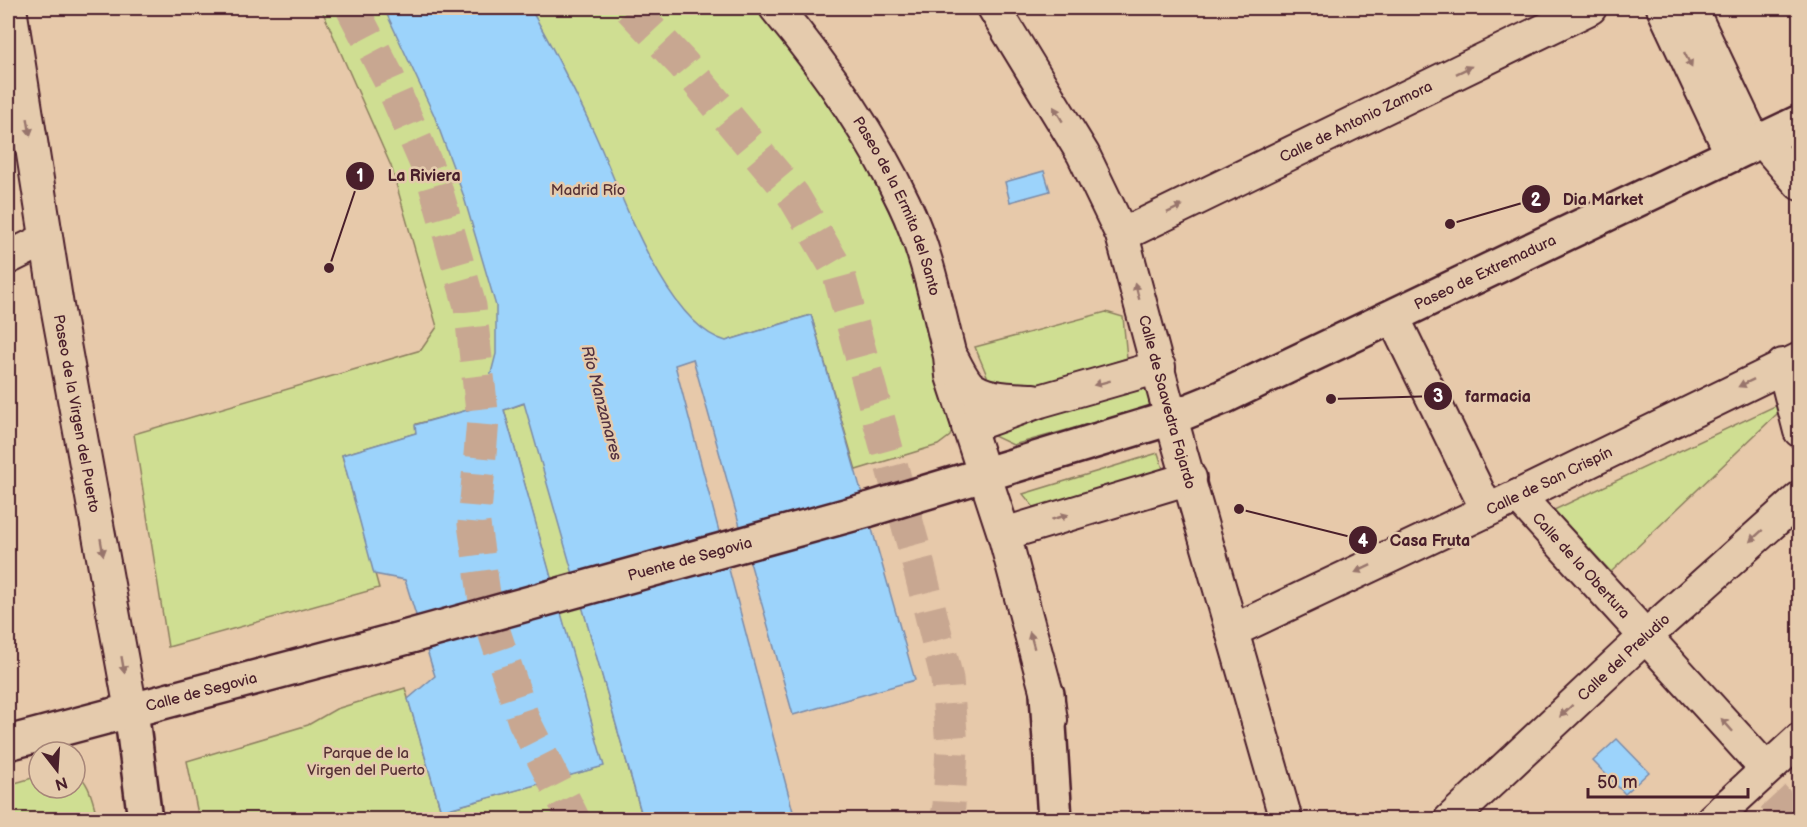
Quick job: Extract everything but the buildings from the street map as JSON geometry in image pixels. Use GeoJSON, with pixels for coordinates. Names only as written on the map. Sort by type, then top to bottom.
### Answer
{"type":"FeatureCollection","features":[{"type":"Feature","properties":{"kind":"main road","name":"Paseo de Extremadura"},"geometry":{"type":"LineString","coordinates":[[985,476],[1171,418],[1223,397],[1800,122]]}},
{"type":"Feature","properties":{"kind":"main road","name":"Puente de Segovia"},"geometry":{"type":"LineString","coordinates":[[393,641],[985,476]]}},
{"type":"Feature","properties":{"kind":"main road","name":"Calle de Segovia"},"geometry":{"type":"LineString","coordinates":[[8,743],[393,641]]}},
{"type":"Feature","properties":{"kind":"main road"},"geometry":{"type":"LineString","coordinates":[[1047,694],[1055,819]]}},
{"type":"Feature","properties":{"kind":"main road","name":"Paseo de la Virgen del Puerto"},"geometry":{"type":"LineString","coordinates":[[131,711],[145,819]]}},
{"type":"Feature","properties":{"kind":"street","name":"Paseo de la Ermita del Santo"},"geometry":{"type":"LineString","coordinates":[[776,8],[813,52],[871,143],[905,204],[919,240],[950,356],[952,376],[968,427]]}},
{"type":"Feature","properties":{"kind":"street","name":"Calle de Saavedra Fajardo"},"geometry":{"type":"LineString","coordinates":[[994,8],[1083,154],[1122,235],[1171,418],[1286,819]]}},
{"type":"Feature","properties":{"kind":"street","name":"Calle de Antonio Zamora"},"geometry":{"type":"LineString","coordinates":[[1122,235],[1590,8]]}},
{"type":"Feature","properties":{"kind":"street"},"geometry":{"type":"LineString","coordinates":[[1663,8],[1750,146],[1800,184]]}},
{"type":"Feature","properties":{"kind":"street"},"geometry":{"type":"LineString","coordinates":[[1691,8],[1750,146]]}},
{"type":"Feature","properties":{"kind":"street","name":"Paseo de la Virgen del Puerto"},"geometry":{"type":"LineString","coordinates":[[10,19],[46,239],[131,711]]}},
{"type":"Feature","properties":{"kind":"street"},"geometry":{"type":"LineString","coordinates":[[8,258],[46,239]]}},
{"type":"Feature","properties":{"kind":"street"},"geometry":{"type":"LineString","coordinates":[[1393,317],[1487,510]]}},
{"type":"Feature","properties":{"kind":"street"},"geometry":{"type":"LineString","coordinates":[[950,356],[968,385],[980,392],[1006,399],[1040,401]]}},
{"type":"Feature","properties":{"kind":"street"},"geometry":{"type":"LineString","coordinates":[[1791,362],[1800,431]]}},
{"type":"Feature","properties":{"kind":"street","name":"Calle de San Crispín"},"geometry":{"type":"LineString","coordinates":[[1232,631],[1518,496],[1791,362]]}},
{"type":"Feature","properties":{"kind":"street"},"geometry":{"type":"LineString","coordinates":[[1064,819],[1047,694],[1004,534],[968,427],[1040,401],[1159,367]]}},
{"type":"Feature","properties":{"kind":"street"},"geometry":{"type":"LineString","coordinates":[[1004,534],[1190,478]]}},
{"type":"Feature","properties":{"kind":"street","name":"Calle de la Obertura"},"geometry":{"type":"LineString","coordinates":[[1518,496],[1766,769]]}},
{"type":"Feature","properties":{"kind":"street","name":"Calle del Preludio"},"geometry":{"type":"LineString","coordinates":[[1450,819],[1646,636],[1800,498]]}},
{"type":"Feature","properties":{"kind":"street"},"geometry":{"type":"LineString","coordinates":[[1712,819],[1800,739]]}},
{"type":"Feature","properties":{"kind":"green space","name":"Madrid Río"},"geometry":{"type":"Polygon","coordinates":[[[321,8],[759,8],[797,59],[859,151],[914,266],[955,423],[950,436],[938,445],[856,470],[811,315],[726,341],[416,424],[416,433],[342,455],[379,588],[168,647],[134,434],[421,350],[437,327],[391,166],[321,8]]]}},
{"type":"Feature","properties":{"kind":"green space"},"geometry":{"type":"Polygon","coordinates":[[[1106,312],[1123,317],[1127,358],[1025,392],[988,378],[975,347],[1106,312]]]}},
{"type":"Feature","properties":{"kind":"green space"},"geometry":{"type":"Polygon","coordinates":[[[1149,378],[1157,405],[1013,445],[979,429],[1149,378]]]}},
{"type":"Feature","properties":{"kind":"green space","name":"Parque de la Virgen del Puerto"},"geometry":{"type":"Polygon","coordinates":[[[525,403],[643,819],[199,819],[187,761],[308,725],[336,709],[405,688],[441,811],[603,766],[504,410],[525,403]]]}},
{"type":"Feature","properties":{"kind":"green space"},"geometry":{"type":"Polygon","coordinates":[[[1777,405],[1779,412],[1611,572],[1554,510],[1777,405]]]}},
{"type":"Feature","properties":{"kind":"green space"},"geometry":{"type":"Polygon","coordinates":[[[1158,453],[1166,478],[1040,515],[1023,494],[1158,453]]]}},
{"type":"Feature","properties":{"kind":"green space"},"geometry":{"type":"Polygon","coordinates":[[[27,779],[27,800],[87,800],[87,786],[98,819],[8,819],[8,785],[27,779]]]}},
{"type":"Feature","properties":{"kind":"water","name":"Río Manzanares"},"geometry":{"type":"Polygon","coordinates":[[[384,8],[530,8],[585,114],[646,250],[683,309],[704,330],[726,341],[811,315],[915,680],[793,715],[693,359],[675,365],[795,819],[643,819],[524,403],[504,410],[604,766],[441,811],[408,699],[435,676],[405,580],[374,574],[342,455],[416,433],[415,425],[471,409],[488,385],[496,354],[496,306],[463,194],[434,115],[384,8]]]}},
{"type":"Feature","properties":{"kind":"water"},"geometry":{"type":"Polygon","coordinates":[[[1044,171],[1050,191],[1010,202],[1005,182],[1044,171]]]}},
{"type":"Feature","properties":{"kind":"water"},"geometry":{"type":"Polygon","coordinates":[[[1617,739],[1649,772],[1625,794],[1593,761],[1617,739]]]}},
{"type":"Feature","properties":{"kind":"tunnel"},"geometry":{"type":"LineString","coordinates":[[352,8],[389,79],[434,182],[470,306],[483,420],[474,524],[486,608],[524,721],[574,820]]}},
{"type":"Feature","properties":{"kind":"tunnel"},"geometry":{"type":"LineString","coordinates":[[630,8],[683,64],[793,195],[838,271],[916,555],[947,679],[952,747],[949,806],[946,820]]}},
{"type":"Feature","properties":{"kind":"tunnel"},"geometry":{"type":"LineString","coordinates":[[1772,820],[1800,794]]}},
{"type":"Feature","properties":{"kind":"place","name":"Dia Market"},"geometry":{"type":"Point","coordinates":[1450,224]}},
{"type":"Feature","properties":{"kind":"place","name":"La Riviera"},"geometry":{"type":"Point","coordinates":[329,268]}},
{"type":"Feature","properties":{"kind":"place","name":"farmacia"},"geometry":{"type":"Point","coordinates":[1331,399]}},
{"type":"Feature","properties":{"kind":"place","name":"Casa Fruta"},"geometry":{"type":"Point","coordinates":[1239,509]}}]}
